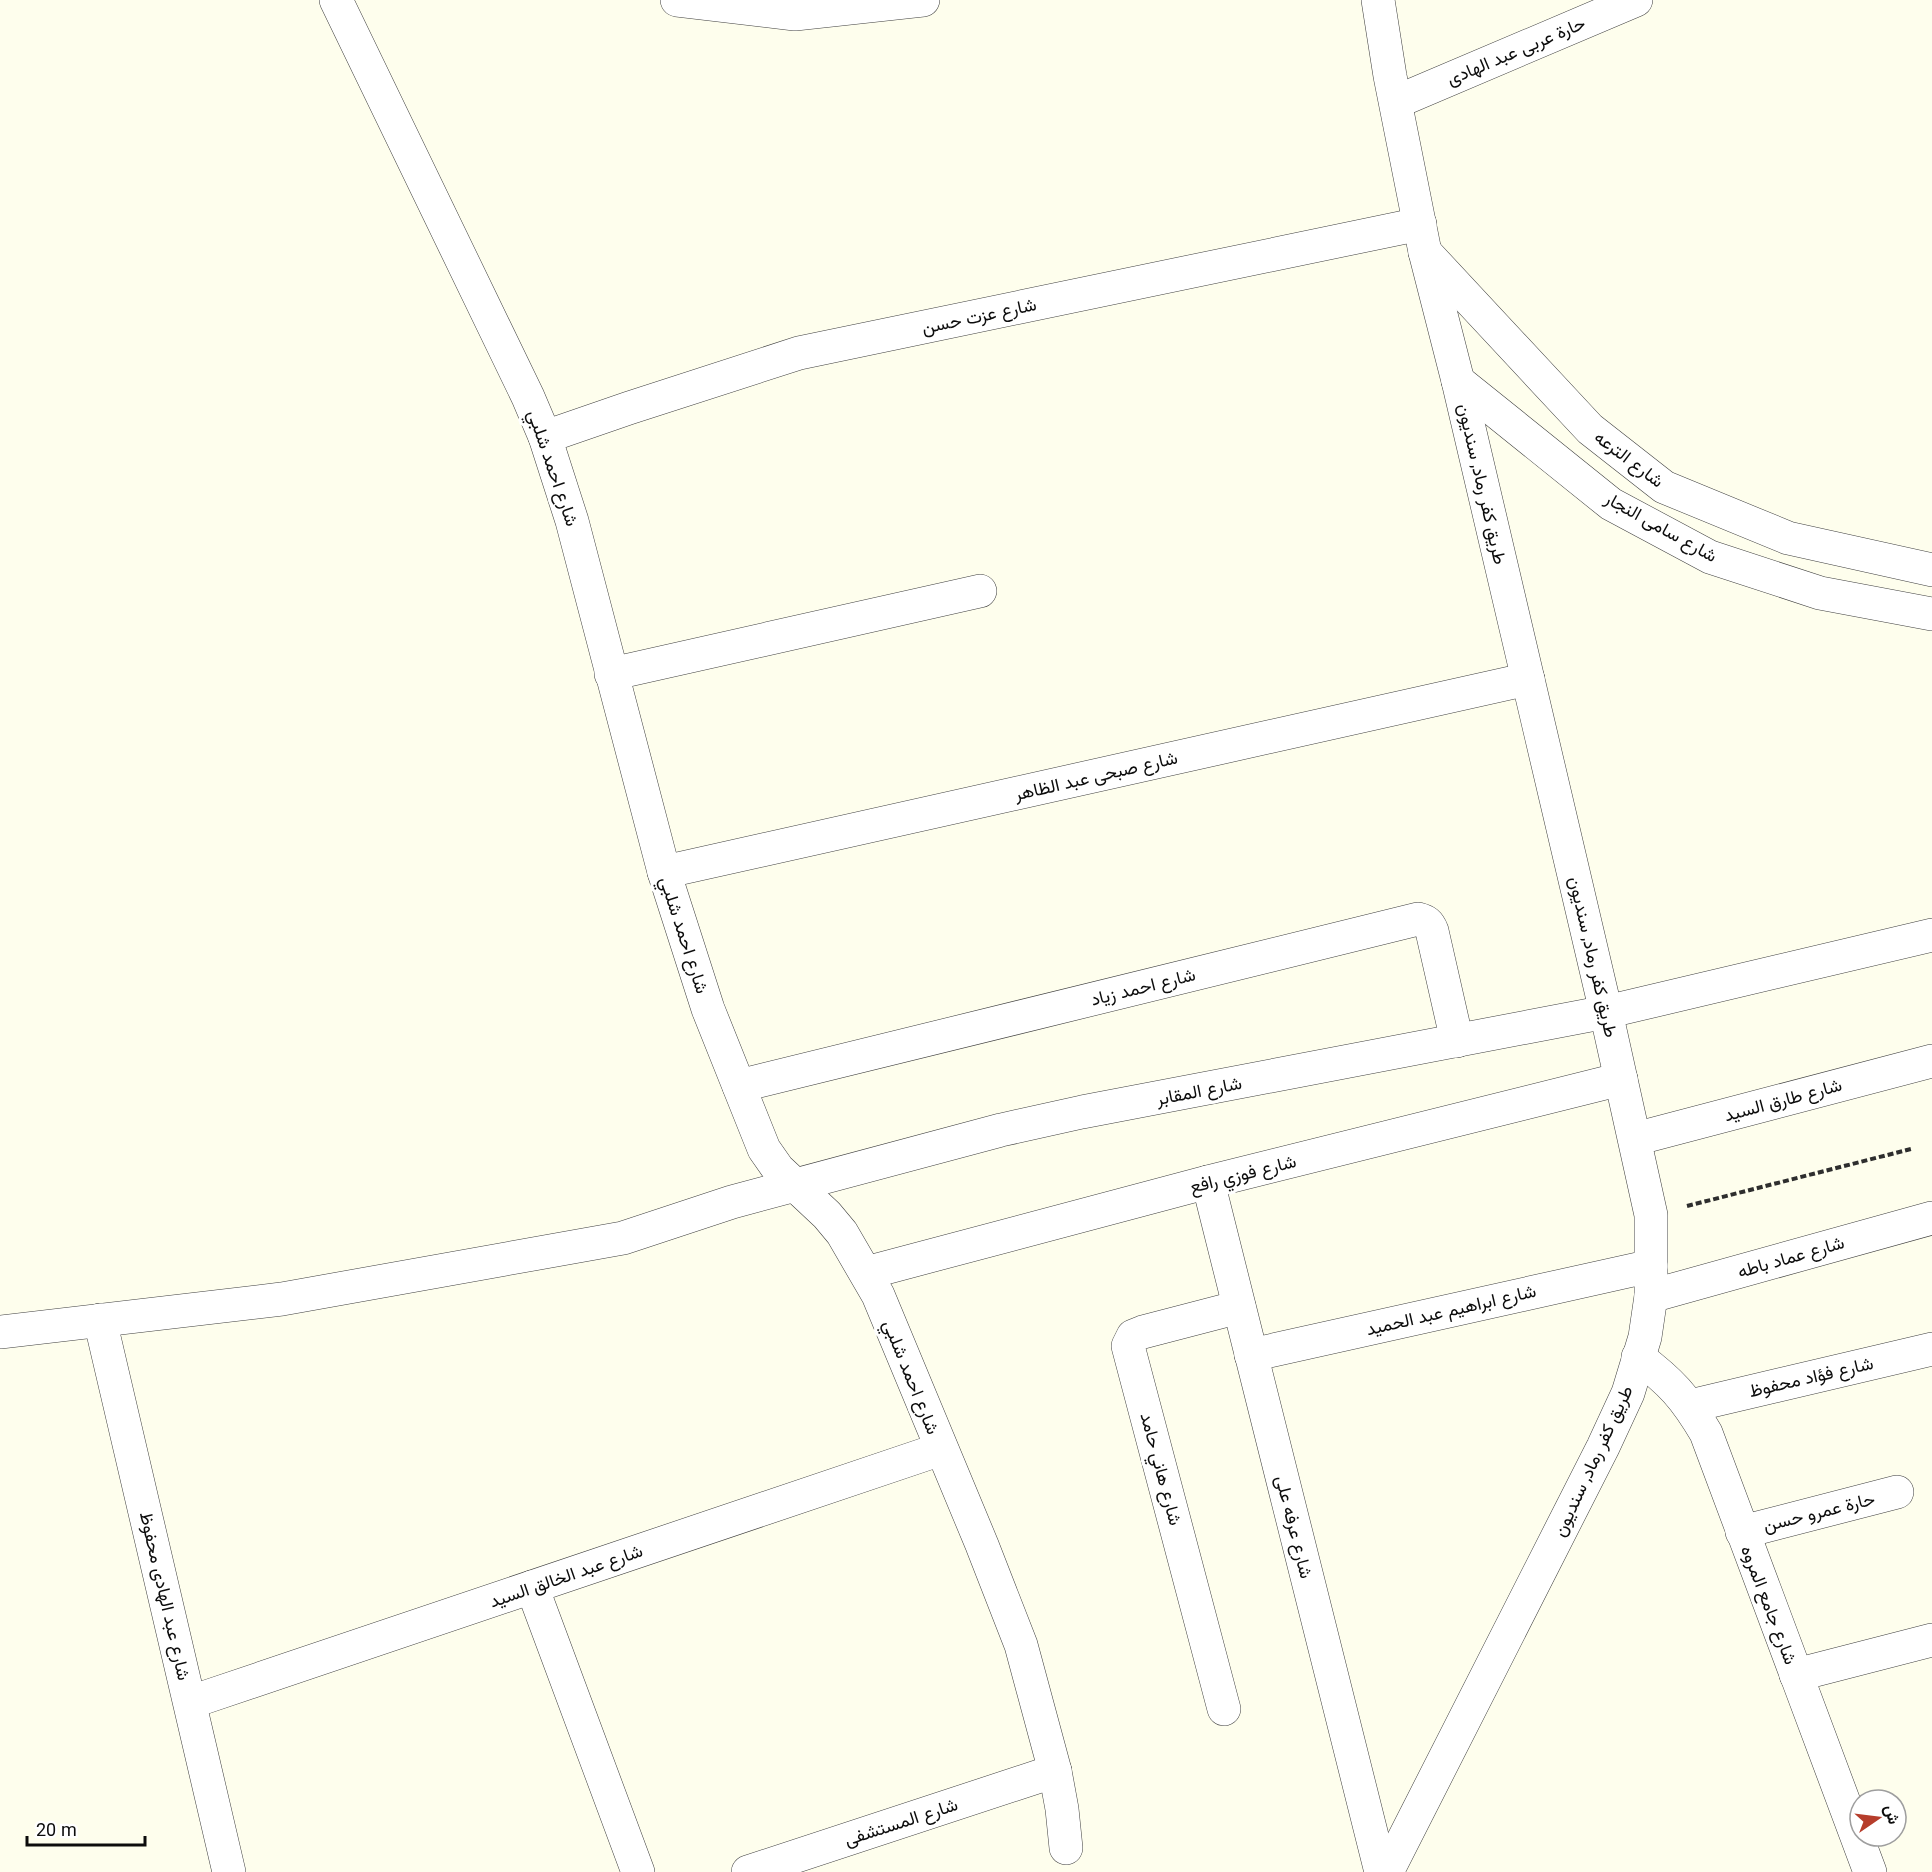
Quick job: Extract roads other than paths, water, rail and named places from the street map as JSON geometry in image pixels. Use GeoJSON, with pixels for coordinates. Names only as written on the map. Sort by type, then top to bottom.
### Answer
{"type":"FeatureCollection","features":[{"type":"Feature","properties":{"kind":"street","name":"شارع احمد شلبي"},"geometry":{"type":"LineString","coordinates":[[336,0],[528,397],[545,437],[572,521],[664,872],[708,1009],[764,1149],[778,1169],[827,1215],[842,1233],[878,1295],[1021,1645],[1055,1771],[1066,1848]]}},
{"type":"Feature","properties":{"kind":"street"},"geometry":{"type":"LineString","coordinates":[[677,0],[795,14],[922,0]]}},
{"type":"Feature","properties":{"kind":"street","name":"طريق كفر رماد, سنديون"},"geometry":{"type":"LineString","coordinates":[[1378,0],[1390,76],[1423,238],[1606,1012],[1651,1215],[1651,1281],[1645,1337],[1628,1393],[1603,1447],[1388,1872]]}},
{"type":"Feature","properties":{"kind":"street","name":"حارة عربى عبد الهادى"},"geometry":{"type":"LineString","coordinates":[[1396,102],[1636,0]]}},
{"type":"Feature","properties":{"kind":"street","name":"شارع عزت حسن"},"geometry":{"type":"LineString","coordinates":[[545,437],[799,353],[1423,238]]}},
{"type":"Feature","properties":{"kind":"street","name":"شارع الترعه"},"geometry":{"type":"LineString","coordinates":[[1423,238],[1590,429],[1664,487],[1788,538],[1932,570]]}},
{"type":"Feature","properties":{"kind":"street","name":"شارع سامى النجار"},"geometry":{"type":"LineString","coordinates":[[1458,381],[1611,504],[1710,557],[1820,594],[1932,614]]}},
{"type":"Feature","properties":{"kind":"street"},"geometry":{"type":"LineString","coordinates":[[611,674],[980,591]]}},
{"type":"Feature","properties":{"kind":"street","name":"شارع صبحى عبد الظاهر"},"geometry":{"type":"LineString","coordinates":[[664,872],[1528,679]]}},
{"type":"Feature","properties":{"kind":"street","name":"شارع احمد زياد"},"geometry":{"type":"LineString","coordinates":[[739,1086],[1418,919],[1429,924],[1432,931],[1457,1041]]}},
{"type":"Feature","properties":{"kind":"street","name":"شارع المقابر"},"geometry":{"type":"LineString","coordinates":[[0,1332],[282,1299],[623,1238],[732,1202],[1001,1130],[1606,1012],[1932,935]]}},
{"type":"Feature","properties":{"kind":"street","name":"شارع طارق السيد"},"geometry":{"type":"LineString","coordinates":[[1635,1139],[1932,1061]]}},
{"type":"Feature","properties":{"kind":"street","name":"شارع فوزي رافع"},"geometry":{"type":"LineString","coordinates":[[866,1273],[1208,1182],[1621,1079]]}},
{"type":"Feature","properties":{"kind":"street","name":"شارع عرفه على"},"geometry":{"type":"LineString","coordinates":[[1208,1182],[1381,1872]]}},
{"type":"Feature","properties":{"kind":"street","name":"شارع عماد باطه"},"geometry":{"type":"LineString","coordinates":[[1651,1281],[1932,1218]]}},
{"type":"Feature","properties":{"kind":"street","name":"شارع ابراهيم عبد الحميد"},"geometry":{"type":"LineString","coordinates":[[1251,1355],[1651,1281]]}},
{"type":"Feature","properties":{"kind":"street","name":"شارع هاني حامد"},"geometry":{"type":"LineString","coordinates":[[1224,1709],[1128,1346],[1133,1336],[1143,1332],[1239,1306]]}},
{"type":"Feature","properties":{"kind":"street","name":"شارع عبد الهادى محفوظ"},"geometry":{"type":"LineString","coordinates":[[100,1320],[229,1872]]}},
{"type":"Feature","properties":{"kind":"street","name":"شارع فؤاد محفوظ"},"geometry":{"type":"LineString","coordinates":[[1690,1406],[1932,1349]]}},
{"type":"Feature","properties":{"kind":"street","name":"شارع جامع المروه"},"geometry":{"type":"LineString","coordinates":[[1638,1357],[1667,1379],[1690,1406],[1706,1434],[1870,1872]]}},
{"type":"Feature","properties":{"kind":"street","name":"شارع عبد الخالق السيد"},"geometry":{"type":"LineString","coordinates":[[191,1702],[941,1449]]}},
{"type":"Feature","properties":{"kind":"street","name":"حارة عمرو حسن"},"geometry":{"type":"LineString","coordinates":[[1742,1532],[1897,1492]]}},
{"type":"Feature","properties":{"kind":"street"},"geometry":{"type":"LineString","coordinates":[[532,1587],[638,1872]]}},
{"type":"Feature","properties":{"kind":"street"},"geometry":{"type":"LineString","coordinates":[[1796,1675],[1932,1640]]}},
{"type":"Feature","properties":{"kind":"street","name":"شارع المستشفى"},"geometry":{"type":"LineString","coordinates":[[748,1872],[1055,1771]]}}]}
